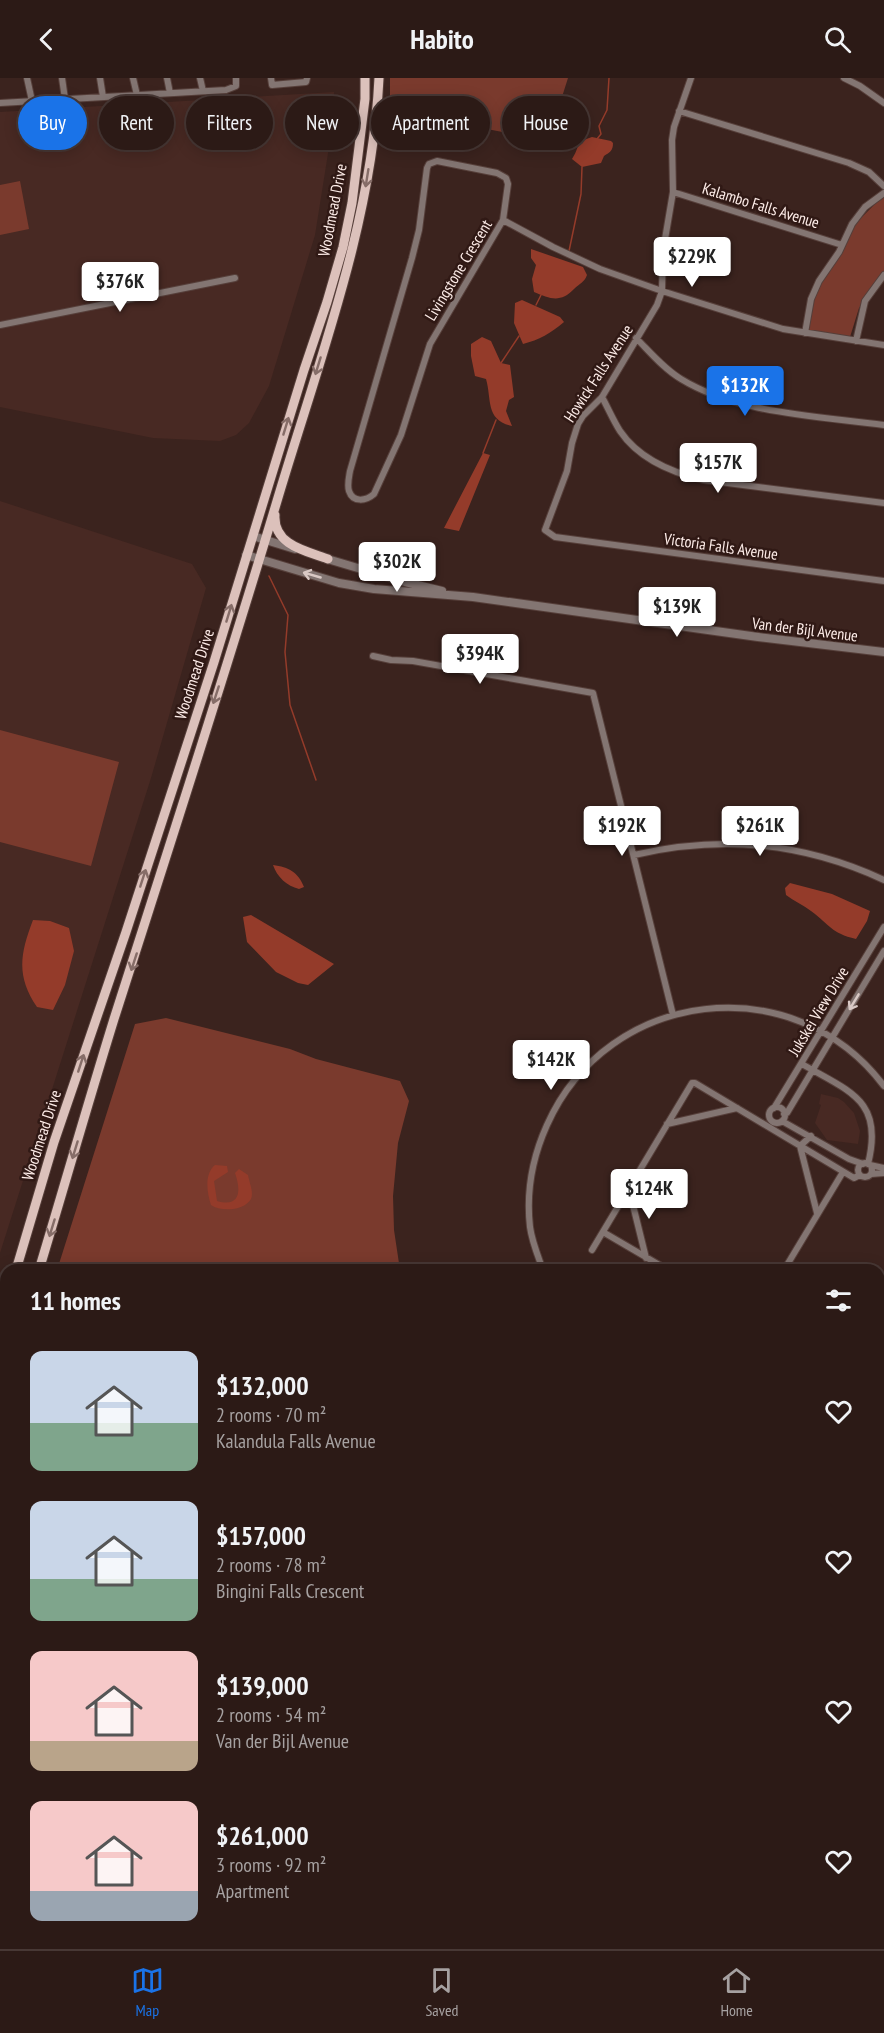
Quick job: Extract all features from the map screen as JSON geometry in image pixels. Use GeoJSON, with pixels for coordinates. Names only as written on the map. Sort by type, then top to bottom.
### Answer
{"type":"FeatureCollection","features":[{"type":"Feature","properties":{"kind":"main road","name":"Woodmead Drive"},"geometry":{"type":"LineString","coordinates":[[18,1264],[51,1153],[126,932],[327,302],[343,247],[352,203],[365,99],[365,78]]}},
{"type":"Feature","properties":{"kind":"main road","name":"Woodmead Drive"},"geometry":{"type":"LineString","coordinates":[[41,1264],[114,1020],[144,931],[349,263],[365,190],[379,78]]}},
{"type":"Feature","properties":{"kind":"main road"},"geometry":{"type":"LineString","coordinates":[[276,504],[274,523],[283,539],[294,546],[328,559]]}},
{"type":"Feature","properties":{"kind":"street"},"geometry":{"type":"LineString","coordinates":[[27,78],[31,96]]}},
{"type":"Feature","properties":{"kind":"street"},"geometry":{"type":"LineString","coordinates":[[62,78],[65,96]]}},
{"type":"Feature","properties":{"kind":"street"},"geometry":{"type":"LineString","coordinates":[[100,78],[104,96]]}},
{"type":"Feature","properties":{"kind":"street"},"geometry":{"type":"LineString","coordinates":[[134,78],[137,95]]}},
{"type":"Feature","properties":{"kind":"street"},"geometry":{"type":"LineString","coordinates":[[168,78],[170,93]]}},
{"type":"Feature","properties":{"kind":"street"},"geometry":{"type":"LineString","coordinates":[[200,78],[203,91]]}},
{"type":"Feature","properties":{"kind":"street"},"geometry":{"type":"LineString","coordinates":[[120,96],[234,87],[236,78]]}},
{"type":"Feature","properties":{"kind":"street"},"geometry":{"type":"LineString","coordinates":[[271,78],[272,85],[306,82],[307,78]]}},
{"type":"Feature","properties":{"kind":"street","name":"Howick Falls Avenue"},"geometry":{"type":"LineString","coordinates":[[555,537],[550,535],[545,528],[567,471],[574,432],[583,416],[602,397],[657,305],[662,291],[663,250],[673,192],[672,140],[674,127],[691,78]]}},
{"type":"Feature","properties":{"kind":"street"},"geometry":{"type":"LineString","coordinates":[[844,78],[884,103]]}},
{"type":"Feature","properties":{"kind":"street"},"geometry":{"type":"LineString","coordinates":[[0,103],[18,102]]}},
{"type":"Feature","properties":{"kind":"street"},"geometry":{"type":"LineString","coordinates":[[680,111],[849,163],[869,172],[884,186]]}},
{"type":"Feature","properties":{"kind":"street","name":"Livingstone Crescent"},"geometry":{"type":"LineString","coordinates":[[437,161],[497,173],[506,178],[508,184],[503,220],[430,344],[401,435],[374,494],[367,500],[356,499],[349,492],[350,471],[412,258],[419,230],[429,164],[437,161]]}},
{"type":"Feature","properties":{"kind":"street","name":"Kalambo Falls Avenue"},"geometry":{"type":"LineString","coordinates":[[673,192],[842,245]]}},
{"type":"Feature","properties":{"kind":"street"},"geometry":{"type":"LineString","coordinates":[[805,333],[815,289],[856,219],[865,207],[884,193]]}},
{"type":"Feature","properties":{"kind":"street"},"geometry":{"type":"LineString","coordinates":[[503,220],[600,269],[662,291],[766,325],[884,345]]}},
{"type":"Feature","properties":{"kind":"street"},"geometry":{"type":"LineString","coordinates":[[856,341],[865,301],[884,275]]}},
{"type":"Feature","properties":{"kind":"street"},"geometry":{"type":"LineString","coordinates":[[0,325],[235,278]]}},
{"type":"Feature","properties":{"kind":"street"},"geometry":{"type":"LineString","coordinates":[[636,339],[679,378],[721,397],[748,405],[884,425]]}},
{"type":"Feature","properties":{"kind":"street"},"geometry":{"type":"LineString","coordinates":[[602,397],[627,440],[639,452],[681,475],[704,480],[884,503]]}},
{"type":"Feature","properties":{"kind":"street","name":"Van der Bijl Avenue"},"geometry":{"type":"LineString","coordinates":[[253,536],[405,582],[473,597]]}},
{"type":"Feature","properties":{"kind":"street","name":"Victoria Falls Avenue"},"geometry":{"type":"LineString","coordinates":[[555,537],[884,581]]}},
{"type":"Feature","properties":{"kind":"street","name":"Van der Bijl Avenue"},"geometry":{"type":"LineString","coordinates":[[246,555],[353,586],[473,597],[758,637],[884,652]]}},
{"type":"Feature","properties":{"kind":"street"},"geometry":{"type":"LineString","coordinates":[[373,656],[592,693],[673,1015]]}},
{"type":"Feature","properties":{"kind":"street"},"geometry":{"type":"LineString","coordinates":[[634,855],[699,844],[757,845],[823,856],[884,880]]}},
{"type":"Feature","properties":{"kind":"street","name":"Jukskei View Drive"},"geometry":{"type":"LineString","coordinates":[[774,1108],[884,927]]}},
{"type":"Feature","properties":{"kind":"street","name":"Jukskei View Drive"},"geometry":{"type":"LineString","coordinates":[[774,1131],[788,1113],[884,951]]}},
{"type":"Feature","properties":{"kind":"street"},"geometry":{"type":"LineString","coordinates":[[541,1264],[530,1228],[530,1190],[537,1150],[555,1108],[577,1076],[606,1048],[624,1035],[673,1015],[712,1008],[743,1008],[774,1013],[821,1031],[832,1038],[858,1058],[884,1086]]}},
{"type":"Feature","properties":{"kind":"street"},"geometry":{"type":"LineString","coordinates":[[592,1250],[692,1083],[854,1178],[864,1167],[872,1147],[873,1131],[865,1107],[854,1096],[802,1064]]}},
{"type":"Feature","properties":{"kind":"street"},"geometry":{"type":"LineString","coordinates":[[668,1124],[737,1108]]}},
{"type":"Feature","properties":{"kind":"street"},"geometry":{"type":"LineString","coordinates":[[765,1125],[774,1108],[780,1108],[782,1118],[849,1159],[872,1170],[871,1174]]}},
{"type":"Feature","properties":{"kind":"street"},"geometry":{"type":"LineString","coordinates":[[770,1118],[773,1122],[782,1118]]}},
{"type":"Feature","properties":{"kind":"street"},"geometry":{"type":"LineString","coordinates":[[800,1146],[811,1136]]}},
{"type":"Feature","properties":{"kind":"street"},"geometry":{"type":"LineString","coordinates":[[800,1146],[818,1213]]}},
{"type":"Feature","properties":{"kind":"street"},"geometry":{"type":"LineString","coordinates":[[864,1167],[884,1168]]}},
{"type":"Feature","properties":{"kind":"street"},"geometry":{"type":"LineString","coordinates":[[864,1167],[865,1177],[884,1173]]}},
{"type":"Feature","properties":{"kind":"street"},"geometry":{"type":"LineString","coordinates":[[788,1264],[843,1172]]}},
{"type":"Feature","properties":{"kind":"street"},"geometry":{"type":"LineString","coordinates":[[629,1189],[646,1258]]}},
{"type":"Feature","properties":{"kind":"street"},"geometry":{"type":"LineString","coordinates":[[603,1232],[657,1264]]}},
{"type":"Feature","properties":{"kind":"shaded area"},"geometry":{"type":"Polygon","coordinates":[[[390,78],[568,78],[562,96],[502,96],[502,132],[490,130],[490,96],[390,96],[390,78]]]}},
{"type":"Feature","properties":{"kind":"shaded area"},"geometry":{"type":"Polygon","coordinates":[[[334,92],[334,96],[285,96],[285,150],[329,150],[315,235],[269,386],[249,423],[236,435],[220,441],[153,438],[0,407],[0,112],[18,111],[18,150],[87,150],[87,107],[99,106],[99,150],[174,150],[174,102],[186,101],[186,150],[273,150],[273,96],[267,96],[334,92]]]}},
{"type":"Feature","properties":{"kind":"shaded area"},"geometry":{"type":"Polygon","coordinates":[[[589,138],[611,141],[612,148],[601,163],[582,167],[572,159],[576,150],[589,150],[589,138]]]}},
{"type":"Feature","properties":{"kind":"shaded area"},"geometry":{"type":"Polygon","coordinates":[[[20,181],[29,229],[0,235],[0,185],[20,181]]]}},
{"type":"Feature","properties":{"kind":"shaded area"},"geometry":{"type":"Polygon","coordinates":[[[884,195],[884,272],[859,308],[850,337],[808,332],[813,295],[854,225],[884,195]]]}},
{"type":"Feature","properties":{"kind":"shaded area"},"geometry":{"type":"Polygon","coordinates":[[[531,249],[583,267],[586,278],[560,298],[550,298],[534,292],[532,279],[536,265],[531,258],[531,249]]]}},
{"type":"Feature","properties":{"kind":"shaded area"},"geometry":{"type":"Polygon","coordinates":[[[522,300],[560,317],[564,322],[545,336],[523,344],[514,323],[515,303],[522,300]]]}},
{"type":"Feature","properties":{"kind":"shaded area"},"geometry":{"type":"Polygon","coordinates":[[[482,337],[491,341],[501,363],[510,365],[514,397],[509,400],[506,411],[512,426],[503,423],[493,414],[486,379],[475,376],[471,344],[482,337]]]}},
{"type":"Feature","properties":{"kind":"shaded area"},"geometry":{"type":"Polygon","coordinates":[[[483,453],[490,455],[459,531],[444,528],[483,453]]]}},
{"type":"Feature","properties":{"kind":"shaded area"},"geometry":{"type":"Polygon","coordinates":[[[0,501],[192,564],[206,588],[151,778],[0,1253],[0,501]]]}},
{"type":"Feature","properties":{"kind":"shaded area"},"geometry":{"type":"Polygon","coordinates":[[[0,730],[119,762],[91,866],[0,842],[0,730]]]}},
{"type":"Feature","properties":{"kind":"shaded area"},"geometry":{"type":"Polygon","coordinates":[[[273,865],[292,871],[304,887],[299,889],[287,883],[280,877],[273,865]]]}},
{"type":"Feature","properties":{"kind":"shaded area"},"geometry":{"type":"Polygon","coordinates":[[[790,883],[832,894],[870,911],[856,939],[836,931],[786,895],[785,888],[790,883]]]}},
{"type":"Feature","properties":{"kind":"shaded area"},"geometry":{"type":"Polygon","coordinates":[[[251,915],[334,964],[308,985],[298,983],[276,972],[247,942],[243,917],[251,915]]]}},
{"type":"Feature","properties":{"kind":"shaded area"},"geometry":{"type":"Polygon","coordinates":[[[33,920],[50,921],[69,928],[74,951],[65,985],[53,1010],[37,1007],[30,996],[23,975],[23,954],[33,920]]]}},
{"type":"Feature","properties":{"kind":"shaded area"},"geometry":{"type":"Polygon","coordinates":[[[166,1018],[290,1049],[316,1059],[400,1081],[409,1101],[398,1143],[393,1196],[394,1230],[399,1264],[59,1264],[135,1024],[166,1018]]]}},
{"type":"Feature","properties":{"kind":"shaded area"},"geometry":{"type":"Polygon","coordinates":[[[821,1094],[838,1098],[854,1113],[860,1131],[858,1144],[827,1140],[815,1123],[821,1105],[819,1104],[821,1094]]]}},
{"type":"Feature","properties":{"kind":"shaded area"},"geometry":{"type":"Polygon","coordinates":[[[215,1165],[227,1166],[228,1172],[214,1181],[217,1201],[225,1203],[235,1200],[238,1186],[235,1173],[239,1169],[248,1175],[252,1193],[248,1203],[232,1209],[220,1209],[211,1205],[208,1178],[215,1165]]]}},
{"type":"Feature","properties":{"kind":"waterway"},"geometry":{"type":"LineString","coordinates":[[597,139],[601,134],[599,126],[607,110],[609,78]]}},
{"type":"Feature","properties":{"kind":"waterway"},"geometry":{"type":"LineString","coordinates":[[569,251],[581,194],[582,167]]}},
{"type":"Feature","properties":{"kind":"waterway"},"geometry":{"type":"LineString","coordinates":[[536,305],[541,295]]}},
{"type":"Feature","properties":{"kind":"waterway"},"geometry":{"type":"LineString","coordinates":[[501,363],[519,336]]}},
{"type":"Feature","properties":{"kind":"waterway"},"geometry":{"type":"LineString","coordinates":[[483,453],[496,420]]}},
{"type":"Feature","properties":{"kind":"waterway"},"geometry":{"type":"LineString","coordinates":[[269,576],[288,615],[285,652],[290,705],[316,780]]}}]}
